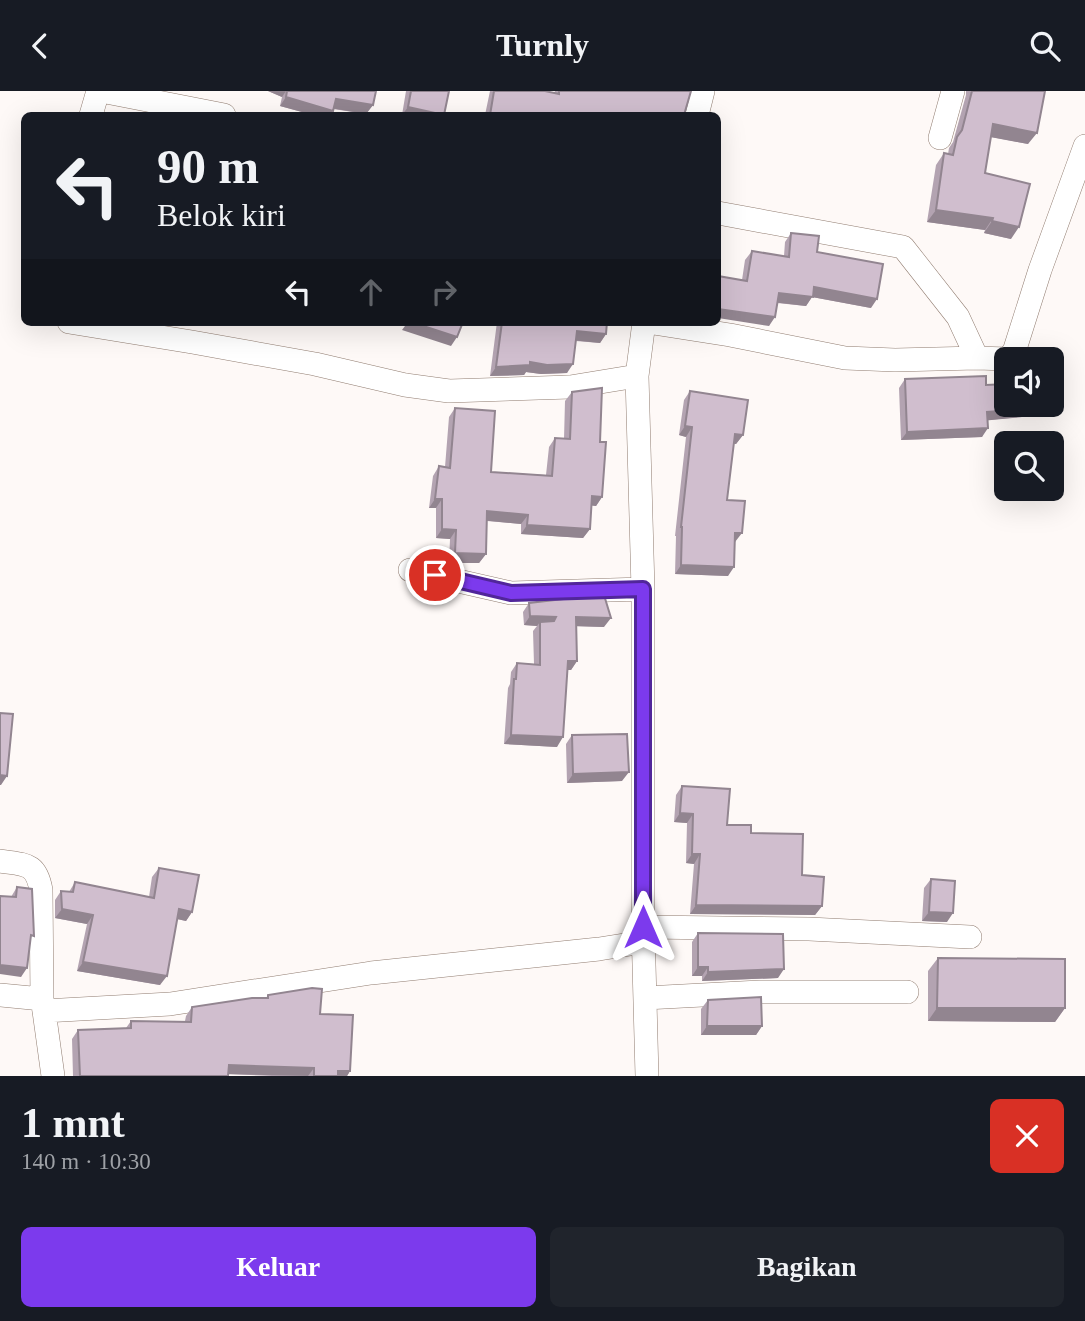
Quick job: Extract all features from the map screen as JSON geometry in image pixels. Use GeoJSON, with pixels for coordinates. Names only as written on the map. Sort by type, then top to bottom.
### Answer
{"type":"FeatureCollection","features":[{"type":"Feature","properties":{"kind":"street"},"geometry":{"type":"LineString","coordinates":[[92,112],[99,91],[208,112]]}},
{"type":"Feature","properties":{"kind":"street"},"geometry":{"type":"LineString","coordinates":[[698,112],[703,91]]}},
{"type":"Feature","properties":{"kind":"street"},"geometry":{"type":"LineString","coordinates":[[940,138],[953,91]]}},
{"type":"Feature","properties":{"kind":"street"},"geometry":{"type":"LineString","coordinates":[[671,326],[845,358],[1007,359],[1014,352],[1040,270],[1085,146]]}},
{"type":"Feature","properties":{"kind":"street"},"geometry":{"type":"LineString","coordinates":[[721,214],[903,247],[958,317],[977,358]]}},
{"type":"Feature","properties":{"kind":"street"},"geometry":{"type":"LineString","coordinates":[[93,326],[301,361],[405,385],[449,391],[570,387],[637,376]]}},
{"type":"Feature","properties":{"kind":"street"},"geometry":{"type":"LineString","coordinates":[[644,326],[637,376],[643,589],[643,935],[647,1076]]}},
{"type":"Feature","properties":{"kind":"street"},"geometry":{"type":"LineString","coordinates":[[410,570],[511,593],[643,589]]}},
{"type":"Feature","properties":{"kind":"street"},"geometry":{"type":"LineString","coordinates":[[0,861],[29,866],[39,876],[43,1005],[53,1076]]}},
{"type":"Feature","properties":{"kind":"street"},"geometry":{"type":"LineString","coordinates":[[0,995],[43,1005],[170,1004],[371,973],[599,949],[643,935],[809,929],[970,937]]}},
{"type":"Feature","properties":{"kind":"street"},"geometry":{"type":"LineString","coordinates":[[645,998],[760,992],[907,992]]}},
{"type":"Feature","properties":{"kind":"building"},"geometry":{"type":"Polygon","coordinates":[[[287,91],[376,91],[373,105],[336,99],[333,111],[286,97],[287,91]]]}},
{"type":"Feature","properties":{"kind":"building"},"geometry":{"type":"Polygon","coordinates":[[[411,91],[449,91],[445,112],[408,107],[411,91]]]}},
{"type":"Feature","properties":{"kind":"building"},"geometry":{"type":"Polygon","coordinates":[[[494,91],[545,91],[559,94],[559,91],[691,91],[685,112],[490,112],[494,91]]]}},
{"type":"Feature","properties":{"kind":"building"},"geometry":{"type":"Polygon","coordinates":[[[972,91],[1045,91],[1037,133],[993,124],[985,173],[1030,184],[1019,227],[992,221],[993,218],[936,210],[944,153],[953,155],[972,91]]]}},
{"type":"Feature","properties":{"kind":"building"},"geometry":{"type":"Polygon","coordinates":[[[791,233],[819,236],[817,252],[883,264],[877,299],[814,287],[813,297],[779,293],[775,317],[721,309],[721,277],[747,281],[752,251],[789,257],[791,233]]]}},
{"type":"Feature","properties":{"kind":"building"},"geometry":{"type":"Polygon","coordinates":[[[423,326],[461,326],[457,337],[423,326]]]}},
{"type":"Feature","properties":{"kind":"building"},"geometry":{"type":"Polygon","coordinates":[[[501,326],[607,326],[606,334],[577,331],[573,364],[547,365],[530,362],[530,365],[496,367],[501,326]]]}},
{"type":"Feature","properties":{"kind":"building"},"geometry":{"type":"Polygon","coordinates":[[[986,376],[986,385],[994,385],[994,411],[987,412],[988,428],[907,432],[905,379],[986,376]]]}},
{"type":"Feature","properties":{"kind":"building"},"geometry":{"type":"Polygon","coordinates":[[[602,388],[600,442],[606,442],[602,497],[592,496],[590,529],[527,525],[528,515],[487,511],[486,554],[455,553],[456,530],[442,529],[442,499],[435,499],[439,466],[450,468],[455,408],[495,411],[491,472],[552,476],[555,438],[570,439],[572,392],[602,388]]]}},
{"type":"Feature","properties":{"kind":"building"},"geometry":{"type":"Polygon","coordinates":[[[690,391],[748,400],[743,435],[735,434],[727,500],[745,501],[742,533],[735,533],[734,567],[681,565],[681,527],[692,427],[685,426],[690,391]]]}},
{"type":"Feature","properties":{"kind":"building"},"geometry":{"type":"Polygon","coordinates":[[[604,595],[611,618],[576,617],[577,661],[568,661],[563,737],[511,735],[517,663],[540,665],[540,622],[554,621],[556,617],[530,616],[529,603],[564,597],[604,595]]]}},
{"type":"Feature","properties":{"kind":"building"},"geometry":{"type":"Polygon","coordinates":[[[0,713],[13,714],[7,776],[0,775],[0,713]]]}},
{"type":"Feature","properties":{"kind":"building"},"geometry":{"type":"Polygon","coordinates":[[[627,734],[629,772],[573,774],[572,735],[627,734]]]}},
{"type":"Feature","properties":{"kind":"building"},"geometry":{"type":"Polygon","coordinates":[[[682,786],[730,789],[727,825],[751,825],[751,833],[803,834],[802,875],[824,877],[822,906],[696,905],[700,854],[692,854],[693,814],[680,813],[682,786]]]}},
{"type":"Feature","properties":{"kind":"building"},"geometry":{"type":"Polygon","coordinates":[[[159,868],[199,875],[192,912],[179,909],[167,976],[83,962],[93,915],[62,909],[61,891],[73,892],[75,882],[154,898],[159,868]]]}},
{"type":"Feature","properties":{"kind":"building"},"geometry":{"type":"Polygon","coordinates":[[[931,879],[955,881],[953,913],[929,912],[931,879]]]}},
{"type":"Feature","properties":{"kind":"building"},"geometry":{"type":"Polygon","coordinates":[[[17,887],[32,889],[34,936],[31,935],[27,968],[0,965],[0,896],[16,897],[17,887]]]}},
{"type":"Feature","properties":{"kind":"building"},"geometry":{"type":"Polygon","coordinates":[[[698,933],[783,934],[784,969],[708,972],[708,967],[698,967],[698,933]]]}},
{"type":"Feature","properties":{"kind":"building"},"geometry":{"type":"Polygon","coordinates":[[[938,958],[1065,959],[1065,1008],[937,1008],[938,958]]]}},
{"type":"Feature","properties":{"kind":"building"},"geometry":{"type":"Polygon","coordinates":[[[322,989],[320,1014],[353,1015],[350,1071],[338,1071],[338,1076],[314,1076],[314,1068],[229,1065],[228,1076],[80,1076],[78,1030],[131,1028],[131,1021],[191,1022],[192,1007],[268,998],[268,995],[322,989]]]}},
{"type":"Feature","properties":{"kind":"building"},"geometry":{"type":"Polygon","coordinates":[[[761,997],[762,1026],[707,1026],[708,1000],[761,997]]]}},
{"type":"Feature","properties":{"kind":"route"},"geometry":{"type":"LineString","coordinates":[[435,575],[511,593],[643,589],[643,927]]}}]}
